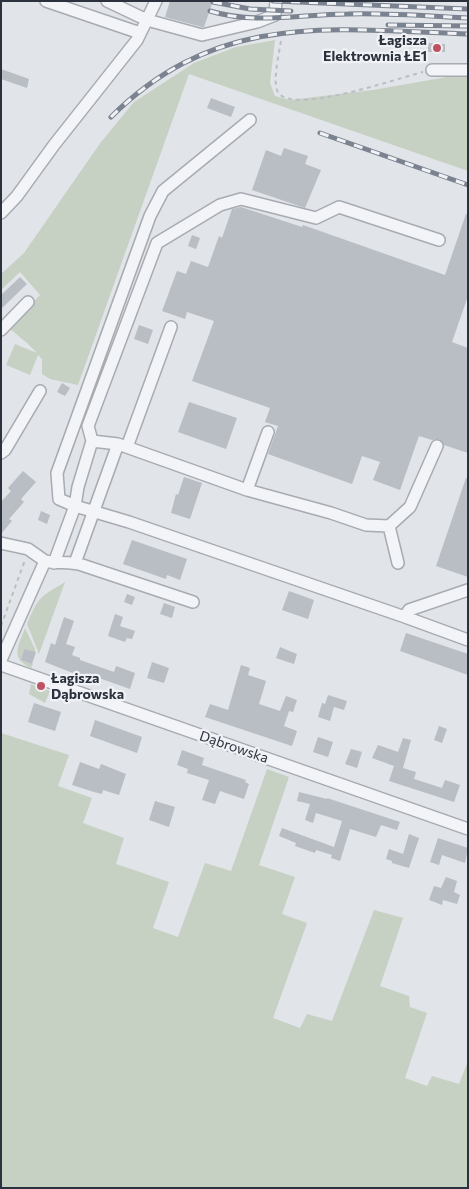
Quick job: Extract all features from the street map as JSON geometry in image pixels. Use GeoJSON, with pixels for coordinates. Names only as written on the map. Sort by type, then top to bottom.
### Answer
{"type":"FeatureCollection","features":[{"type":"Feature","properties":{"kind":"street"},"geometry":{"type":"LineString","coordinates":[[46,1],[140,33]]}},
{"type":"Feature","properties":{"kind":"street"},"geometry":{"type":"LineString","coordinates":[[107,1],[147,20],[202,36],[257,22],[275,15],[276,1]]}},
{"type":"Feature","properties":{"kind":"street"},"geometry":{"type":"LineString","coordinates":[[1,213],[17,196],[54,145],[137,40],[156,1]]}},
{"type":"Feature","properties":{"kind":"street"},"geometry":{"type":"LineString","coordinates":[[432,70],[468,70]]}},
{"type":"Feature","properties":{"kind":"street"},"geometry":{"type":"LineString","coordinates":[[250,120],[163,191],[150,216],[57,473],[59,499],[468,640]]}},
{"type":"Feature","properties":{"kind":"street"},"geometry":{"type":"LineString","coordinates":[[1,660],[75,506],[78,487],[92,441],[88,426],[157,243],[220,205],[241,198],[316,218],[339,208],[439,240]]}},
{"type":"Feature","properties":{"kind":"street"},"geometry":{"type":"LineString","coordinates":[[1,330],[28,302]]}},
{"type":"Feature","properties":{"kind":"street"},"geometry":{"type":"LineString","coordinates":[[75,563],[171,327]]}},
{"type":"Feature","properties":{"kind":"street"},"geometry":{"type":"LineString","coordinates":[[1,452],[5,450],[40,391]]}},
{"type":"Feature","properties":{"kind":"street"},"geometry":{"type":"LineString","coordinates":[[247,490],[268,432]]}},
{"type":"Feature","properties":{"kind":"street"},"geometry":{"type":"LineString","coordinates":[[92,441],[123,446],[247,490],[331,513],[366,525],[390,526],[410,508],[437,446]]}},
{"type":"Feature","properties":{"kind":"street"},"geometry":{"type":"LineString","coordinates":[[390,526],[398,564]]}},
{"type":"Feature","properties":{"kind":"street"},"geometry":{"type":"LineString","coordinates":[[1,543],[28,549],[49,562],[75,563],[193,602]]}},
{"type":"Feature","properties":{"kind":"street"},"geometry":{"type":"LineString","coordinates":[[405,617],[409,610],[468,590]]}},
{"type":"Feature","properties":{"kind":"street","name":"Dąbrowska"},"geometry":{"type":"LineString","coordinates":[[1,665],[468,829]]}},
{"type":"Feature","properties":{"kind":"path"},"geometry":{"type":"LineString","coordinates":[[281,41],[276,79],[277,91],[280,95],[290,100],[330,97],[432,70]]}},
{"type":"Feature","properties":{"kind":"path"},"geometry":{"type":"LineString","coordinates":[[1,626],[28,549]]}},
{"type":"Feature","properties":{"kind":"green space"},"geometry":{"type":"Polygon","coordinates":[[[275,40],[270,83],[275,96],[290,100],[373,90],[447,77],[468,77],[468,171],[189,74],[78,385],[50,379],[42,374],[42,359],[38,355],[30,375],[6,365],[15,344],[37,353],[9,328],[40,295],[20,272],[1,290],[1,274],[24,253],[101,142],[134,102],[194,63],[236,47],[275,40]]]}},
{"type":"Feature","properties":{"kind":"green space"},"geometry":{"type":"Polygon","coordinates":[[[65,582],[39,654],[27,624],[41,598],[65,582]]]}},
{"type":"Feature","properties":{"kind":"green space"},"geometry":{"type":"Polygon","coordinates":[[[25,628],[35,652],[24,649],[21,660],[33,664],[31,668],[20,660],[18,655],[18,645],[25,628]]]}},
{"type":"Feature","properties":{"kind":"green space"},"geometry":{"type":"Polygon","coordinates":[[[31,684],[50,691],[45,703],[29,694],[31,684]]]}},
{"type":"Feature","properties":{"kind":"green space"},"geometry":{"type":"Polygon","coordinates":[[[1,733],[69,755],[58,786],[92,798],[83,823],[124,838],[116,864],[169,882],[153,928],[178,937],[205,863],[231,871],[267,769],[289,777],[259,865],[295,877],[282,914],[307,923],[273,1018],[300,1028],[307,1014],[332,1021],[374,910],[403,918],[380,986],[409,996],[410,1007],[427,1013],[405,1078],[427,1086],[432,1076],[459,1084],[468,1061],[468,1188],[1,1188],[1,733]]]}},
{"type":"Feature","properties":{"kind":"building"},"geometry":{"type":"Polygon","coordinates":[[[170,1],[213,1],[204,27],[202,27],[165,17],[170,1]]]}},
{"type":"Feature","properties":{"kind":"building","name":"Łagisza Elektrownia ŁE1"},"geometry":{"type":"Polygon","coordinates":[[[428,43],[445,44],[445,52],[428,52],[428,43]]]}},
{"type":"Feature","properties":{"kind":"building"},"geometry":{"type":"Polygon","coordinates":[[[1,69],[29,79],[27,88],[1,79],[1,69]]]}},
{"type":"Feature","properties":{"kind":"building"},"geometry":{"type":"Polygon","coordinates":[[[211,98],[235,107],[231,117],[207,108],[211,98]]]}},
{"type":"Feature","properties":{"kind":"building"},"geometry":{"type":"Polygon","coordinates":[[[284,148],[308,156],[305,164],[321,170],[305,208],[252,190],[266,150],[281,156],[284,148]]]}},
{"type":"Feature","properties":{"kind":"building"},"geometry":{"type":"Polygon","coordinates":[[[241,207],[302,227],[303,225],[445,275],[466,214],[468,214],[468,296],[452,342],[468,348],[468,453],[444,445],[440,439],[432,440],[419,436],[400,490],[373,480],[380,462],[362,456],[352,484],[268,454],[278,426],[265,422],[270,408],[192,381],[214,321],[187,312],[185,319],[162,311],[177,271],[186,274],[191,261],[208,267],[219,236],[222,238],[232,209],[241,207]]]}},
{"type":"Feature","properties":{"kind":"building"},"geometry":{"type":"Polygon","coordinates":[[[192,235],[200,238],[196,249],[188,246],[192,235]]]}},
{"type":"Feature","properties":{"kind":"building"},"geometry":{"type":"Polygon","coordinates":[[[20,277],[27,284],[1,309],[1,295],[20,277]]]}},
{"type":"Feature","properties":{"kind":"building"},"geometry":{"type":"Polygon","coordinates":[[[139,325],[153,330],[148,344],[134,339],[139,325]]]}},
{"type":"Feature","properties":{"kind":"building"},"geometry":{"type":"Polygon","coordinates":[[[62,383],[70,388],[65,396],[57,392],[62,383]]]}},
{"type":"Feature","properties":{"kind":"building"},"geometry":{"type":"Polygon","coordinates":[[[189,402],[237,418],[226,449],[178,432],[189,402]]]}},
{"type":"Feature","properties":{"kind":"building"},"geometry":{"type":"Polygon","coordinates":[[[23,471],[36,482],[21,499],[24,502],[9,519],[12,521],[1,534],[1,502],[11,491],[8,488],[23,471]]]}},
{"type":"Feature","properties":{"kind":"building"},"geometry":{"type":"Polygon","coordinates":[[[184,477],[202,483],[190,519],[171,513],[176,494],[178,495],[184,477]]]}},
{"type":"Feature","properties":{"kind":"building"},"geometry":{"type":"Polygon","coordinates":[[[466,478],[468,478],[468,577],[436,566],[466,478]]]}},
{"type":"Feature","properties":{"kind":"building"},"geometry":{"type":"Polygon","coordinates":[[[41,511],[50,515],[47,524],[38,520],[41,511]]]}},
{"type":"Feature","properties":{"kind":"building"},"geometry":{"type":"Polygon","coordinates":[[[132,540],[187,559],[180,580],[167,575],[166,579],[123,564],[132,540]]]}},
{"type":"Feature","properties":{"kind":"building"},"geometry":{"type":"Polygon","coordinates":[[[289,591],[314,600],[308,619],[282,610],[289,591]]]}},
{"type":"Feature","properties":{"kind":"building"},"geometry":{"type":"Polygon","coordinates":[[[127,594],[135,597],[132,605],[124,602],[127,594]]]}},
{"type":"Feature","properties":{"kind":"building"},"geometry":{"type":"Polygon","coordinates":[[[164,603],[175,607],[172,618],[160,614],[164,603]]]}},
{"type":"Feature","properties":{"kind":"building"},"geometry":{"type":"Polygon","coordinates":[[[115,614],[123,617],[120,626],[135,631],[132,639],[127,638],[125,642],[108,636],[115,614]]]}},
{"type":"Feature","properties":{"kind":"building"},"geometry":{"type":"Polygon","coordinates":[[[64,617],[74,621],[66,644],[75,647],[72,655],[80,658],[80,660],[114,672],[116,666],[135,673],[130,689],[99,678],[98,683],[45,662],[51,643],[55,645],[64,617]]]}},
{"type":"Feature","properties":{"kind":"building"},"geometry":{"type":"Polygon","coordinates":[[[406,633],[468,654],[468,675],[400,651],[406,633]]]}},
{"type":"Feature","properties":{"kind":"building"},"geometry":{"type":"Polygon","coordinates":[[[280,647],[297,654],[294,664],[276,658],[280,647]]]}},
{"type":"Feature","properties":{"kind":"building"},"geometry":{"type":"Polygon","coordinates":[[[24,649],[36,652],[32,664],[21,660],[24,649]]]}},
{"type":"Feature","properties":{"kind":"building"},"geometry":{"type":"Polygon","coordinates":[[[152,662],[169,668],[164,683],[147,678],[152,662]]]}},
{"type":"Feature","properties":{"kind":"building"},"geometry":{"type":"Polygon","coordinates":[[[241,665],[250,668],[248,675],[266,681],[259,704],[280,711],[286,696],[297,700],[293,712],[289,711],[284,726],[297,731],[292,746],[205,717],[210,704],[228,710],[241,665]]]}},
{"type":"Feature","properties":{"kind":"building"},"geometry":{"type":"Polygon","coordinates":[[[328,695],[347,701],[344,710],[334,707],[330,721],[318,717],[322,703],[325,704],[328,695]]]}},
{"type":"Feature","properties":{"kind":"building"},"geometry":{"type":"Polygon","coordinates":[[[34,703],[61,712],[55,731],[28,722],[34,703]]]}},
{"type":"Feature","properties":{"kind":"building"},"geometry":{"type":"Polygon","coordinates":[[[95,720],[142,737],[137,753],[90,736],[95,720]]]}},
{"type":"Feature","properties":{"kind":"building"},"geometry":{"type":"Polygon","coordinates":[[[439,726],[447,729],[442,743],[434,740],[439,726]]]}},
{"type":"Feature","properties":{"kind":"building"},"geometry":{"type":"Polygon","coordinates":[[[318,737],[333,742],[328,757],[313,752],[318,737]]]}},
{"type":"Feature","properties":{"kind":"building"},"geometry":{"type":"Polygon","coordinates":[[[403,738],[411,740],[403,768],[416,772],[414,779],[442,788],[445,780],[460,785],[454,802],[389,781],[394,766],[372,758],[378,745],[398,752],[403,738]]]}},
{"type":"Feature","properties":{"kind":"building"},"geometry":{"type":"Polygon","coordinates":[[[351,749],[362,752],[357,768],[345,764],[351,749]]]}},
{"type":"Feature","properties":{"kind":"building"},"geometry":{"type":"Polygon","coordinates":[[[182,750],[204,758],[202,765],[246,780],[245,782],[249,784],[244,799],[220,791],[215,804],[202,800],[209,780],[187,773],[188,769],[177,765],[182,750]]]}},
{"type":"Feature","properties":{"kind":"building"},"geometry":{"type":"Polygon","coordinates":[[[80,762],[99,769],[101,764],[126,774],[119,795],[103,790],[102,794],[72,785],[80,762]]]}},
{"type":"Feature","properties":{"kind":"building"},"geometry":{"type":"Polygon","coordinates":[[[299,792],[327,798],[400,822],[397,830],[381,825],[376,837],[350,829],[340,861],[331,858],[332,855],[316,850],[315,853],[295,846],[296,843],[279,836],[282,828],[334,847],[342,821],[316,813],[313,823],[305,820],[310,804],[297,801],[299,792]]]}},
{"type":"Feature","properties":{"kind":"building"},"geometry":{"type":"Polygon","coordinates":[[[155,801],[175,807],[169,827],[149,820],[155,801]]]}},
{"type":"Feature","properties":{"kind":"building"},"geometry":{"type":"Polygon","coordinates":[[[409,834],[419,838],[409,868],[392,863],[392,861],[386,859],[389,849],[403,854],[409,834]]]}},
{"type":"Feature","properties":{"kind":"building"},"geometry":{"type":"Polygon","coordinates":[[[438,838],[468,848],[465,863],[442,855],[439,865],[430,862],[438,838]]]}},
{"type":"Feature","properties":{"kind":"building"},"geometry":{"type":"Polygon","coordinates":[[[446,877],[457,881],[454,892],[460,895],[457,904],[443,900],[442,905],[429,900],[434,886],[441,888],[446,877]]]}},
{"type":"Feature","properties":{"kind":"railway"},"geometry":{"type":"LineString","coordinates":[[273,1],[468,9]]}},
{"type":"Feature","properties":{"kind":"railway"},"geometry":{"type":"LineString","coordinates":[[213,2],[250,9],[291,11]]}},
{"type":"Feature","properties":{"kind":"railway"},"geometry":{"type":"LineString","coordinates":[[210,11],[227,15],[261,18],[330,14],[468,18]]}},
{"type":"Feature","properties":{"kind":"railway"},"geometry":{"type":"LineString","coordinates":[[388,25],[468,26]]}},
{"type":"Feature","properties":{"kind":"railway"},"geometry":{"type":"LineString","coordinates":[[111,117],[151,83],[193,59],[235,43],[278,34],[323,30],[468,34]]}},
{"type":"Feature","properties":{"kind":"railway"},"geometry":{"type":"LineString","coordinates":[[320,133],[468,185]]}},
{"type":"Feature","properties":{"kind":"place","name":"Łagisza Elektrownia ŁE1"},"geometry":{"type":"Point","coordinates":[437,48]}},
{"type":"Feature","properties":{"kind":"place","name":"Łagisza Dąbrowska"},"geometry":{"type":"Point","coordinates":[41,686]}}]}
